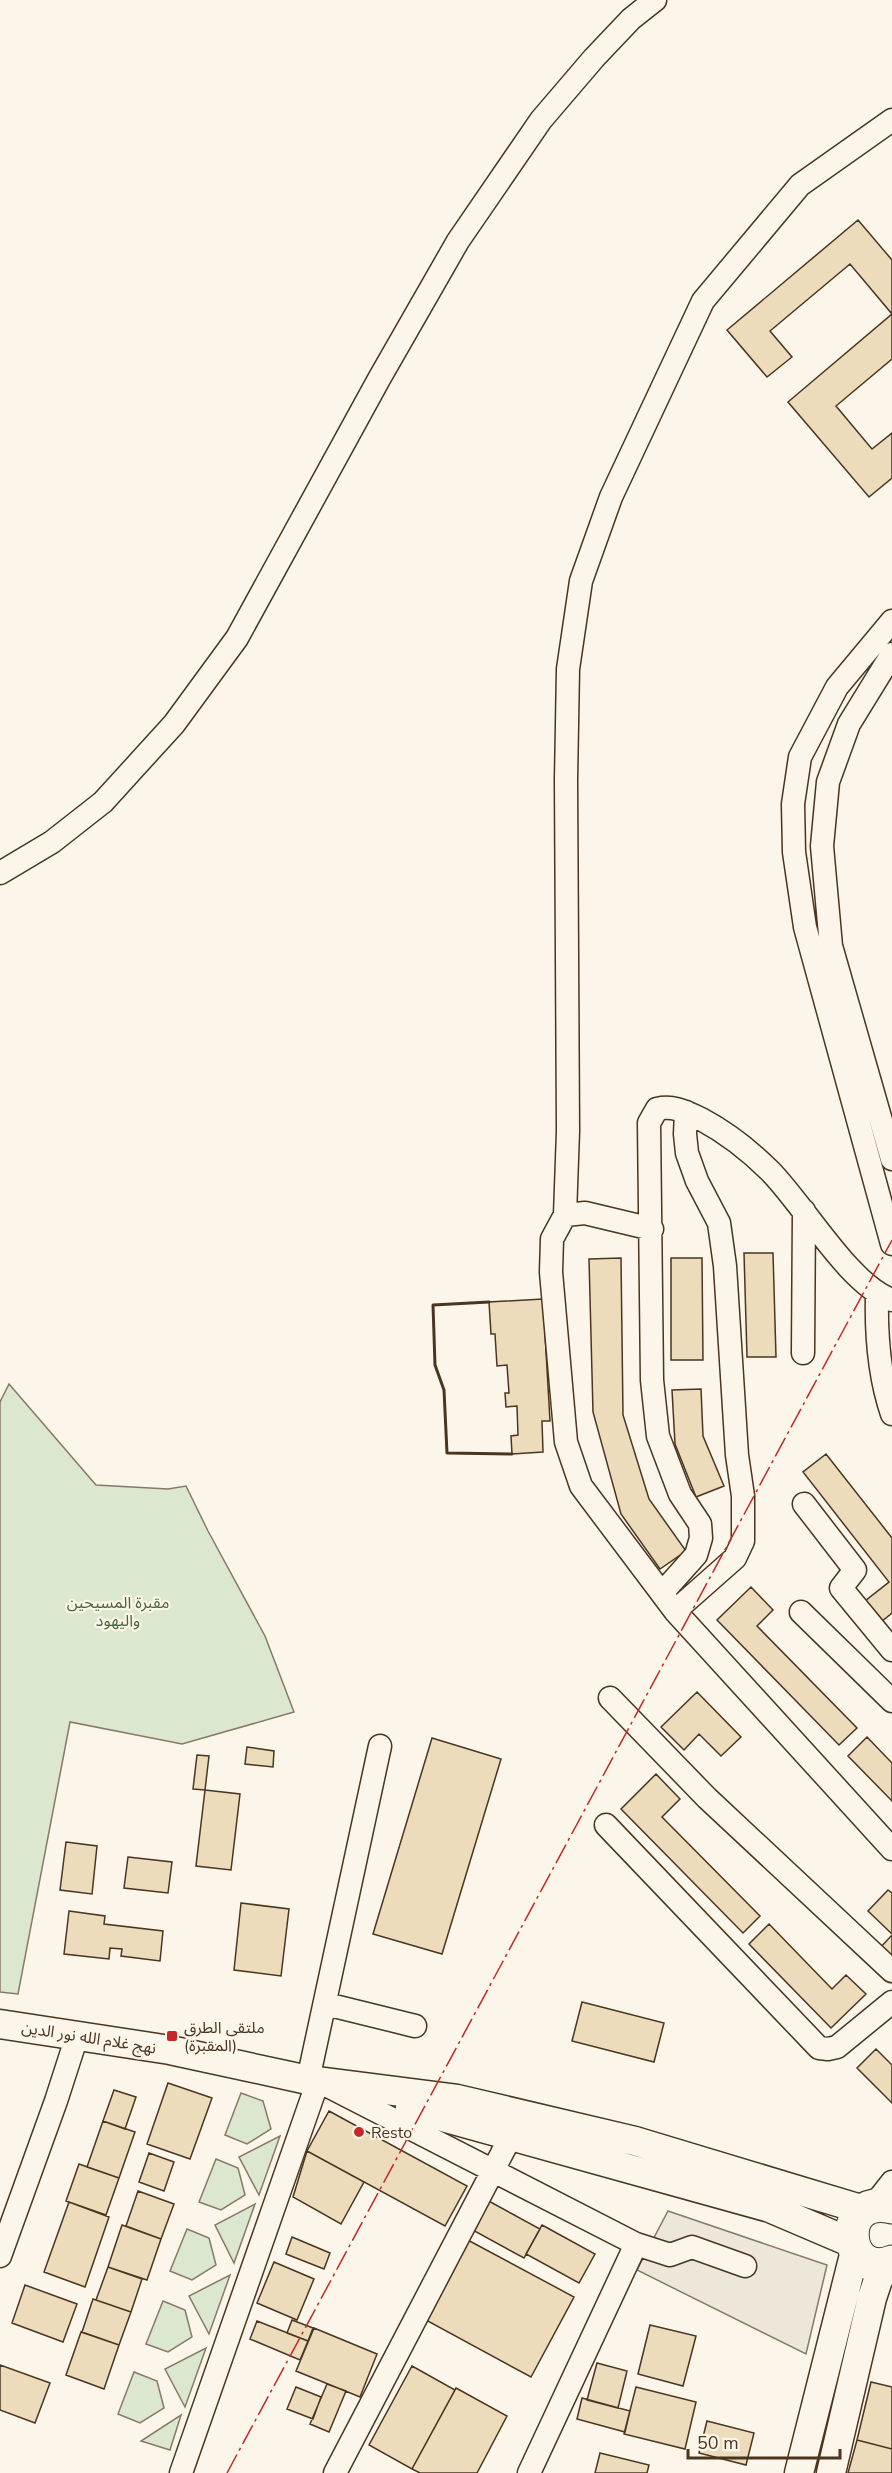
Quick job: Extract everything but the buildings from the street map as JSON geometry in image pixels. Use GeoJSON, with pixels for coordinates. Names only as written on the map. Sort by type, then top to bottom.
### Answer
{"type":"FeatureCollection","features":[{"type":"Feature","properties":{"kind":"highway"},"geometry":{"type":"LineString","coordinates":[[880,2201],[853,2224],[854,2247],[870,2263],[890,2263]]}},
{"type":"Feature","properties":{"kind":"main road","name":"نهج غلام الله نور الدين"},"geometry":{"type":"LineString","coordinates":[[0,2024],[170,2050],[514,2125]]}},
{"type":"Feature","properties":{"kind":"main road"},"geometry":{"type":"LineString","coordinates":[[514,2125],[635,2142],[880,2201]]}},
{"type":"Feature","properties":{"kind":"main road"},"geometry":{"type":"LineString","coordinates":[[514,2125],[770,2208],[854,2247],[800,2473]]}},
{"type":"Feature","properties":{"kind":"main road"},"geometry":{"type":"LineString","coordinates":[[831,2473],[872,2298],[878,2280],[890,2263]]}},
{"type":"Feature","properties":{"kind":"street"},"geometry":{"type":"LineString","coordinates":[[0,873],[52,842],[103,802],[174,724],[237,638],[458,241],[541,120],[594,58],[631,20],[655,0]]}},
{"type":"Feature","properties":{"kind":"street"},"geometry":{"type":"LineString","coordinates":[[892,120],[800,185],[703,301],[611,497],[581,581],[568,680],[566,780],[568,1131],[565,1215],[552,1239],[551,1272],[567,1442],[582,1486],[668,1602],[892,1849]]}},
{"type":"Feature","properties":{"kind":"street"},"geometry":{"type":"LineString","coordinates":[[892,621],[837,687],[800,757],[793,804],[794,852],[805,927],[892,1244]]}},
{"type":"Feature","properties":{"kind":"street"},"geometry":{"type":"LineString","coordinates":[[892,654],[849,724],[828,782],[822,846],[831,946],[892,1159]]}},
{"type":"Feature","properties":{"kind":"street"},"geometry":{"type":"LineString","coordinates":[[668,1602],[696,1555],[701,1538],[700,1524],[680,1494],[658,1436],[652,1380],[650,1123],[657,1109],[668,1106],[686,1112],[727,1133],[771,1171],[852,1270],[885,1297],[877,1333],[884,1390],[892,1414]]}},
{"type":"Feature","properties":{"kind":"street"},"geometry":{"type":"LineString","coordinates":[[668,1602],[735,1558],[743,1541],[743,1496],[737,1455],[725,1266],[719,1223],[697,1181],[687,1153],[686,1112]]}},
{"type":"Feature","properties":{"kind":"street"},"geometry":{"type":"LineString","coordinates":[[803,1353],[804,1211]]}},
{"type":"Feature","properties":{"kind":"street"},"geometry":{"type":"LineString","coordinates":[[565,1215],[585,1213],[652,1229]]}},
{"type":"Feature","properties":{"kind":"street"},"geometry":{"type":"LineString","coordinates":[[804,1504],[855,1570],[841,1588],[892,1650]]}},
{"type":"Feature","properties":{"kind":"street"},"geometry":{"type":"LineString","coordinates":[[801,1612],[892,1701]]}},
{"type":"Feature","properties":{"kind":"street"},"geometry":{"type":"LineString","coordinates":[[610,1698],[707,1798],[892,1971]]}},
{"type":"Feature","properties":{"kind":"street"},"geometry":{"type":"LineString","coordinates":[[181,2473],[313,2080],[326,2004],[380,1746]]}},
{"type":"Feature","properties":{"kind":"street"},"geometry":{"type":"LineString","coordinates":[[606,1825],[819,2048],[837,2047],[892,2002]]}},
{"type":"Feature","properties":{"kind":"street"},"geometry":{"type":"LineString","coordinates":[[326,2004],[415,2026]]}},
{"type":"Feature","properties":{"kind":"street"},"geometry":{"type":"LineString","coordinates":[[0,2256],[77,2036]]}},
{"type":"Feature","properties":{"kind":"street"},"geometry":{"type":"LineString","coordinates":[[313,2080],[636,2244],[670,2255],[692,2247],[745,2266]]}},
{"type":"Feature","properties":{"kind":"street"},"geometry":{"type":"LineString","coordinates":[[335,2473],[492,2172],[514,2125]]}},
{"type":"Feature","properties":{"kind":"street"},"geometry":{"type":"LineString","coordinates":[[529,2473],[636,2244]]}},
{"type":"Feature","properties":{"kind":"green space","name":"مقبرة المسيحين واليهود"},"geometry":{"type":"Polygon","coordinates":[[[9,1384],[96,1485],[168,1489],[186,1486],[265,1636],[294,1712],[182,1744],[70,1722],[18,1994],[0,1992],[0,1402],[9,1384]]]}},
{"type":"Feature","properties":{"kind":"green space"},"geometry":{"type":"Polygon","coordinates":[[[241,2093],[263,2101],[271,2129],[247,2144],[225,2135],[241,2093]]]}},
{"type":"Feature","properties":{"kind":"green space"},"geometry":{"type":"Polygon","coordinates":[[[280,2136],[259,2195],[239,2157],[280,2136]]]}},
{"type":"Feature","properties":{"kind":"green space"},"geometry":{"type":"Polygon","coordinates":[[[216,2159],[238,2168],[245,2195],[221,2210],[199,2202],[216,2159]]]}},
{"type":"Feature","properties":{"kind":"green space"},"geometry":{"type":"Polygon","coordinates":[[[255,2204],[234,2263],[215,2225],[255,2204]]]}},
{"type":"Feature","properties":{"kind":"green space"},"geometry":{"type":"Polygon","coordinates":[[[187,2229],[209,2238],[216,2265],[192,2280],[170,2271],[187,2229]]]}},
{"type":"Feature","properties":{"kind":"green space"},"geometry":{"type":"Polygon","coordinates":[[[230,2275],[209,2334],[189,2296],[230,2275]]]}},
{"type":"Feature","properties":{"kind":"green space"},"geometry":{"type":"Polygon","coordinates":[[[163,2301],[185,2310],[192,2337],[168,2352],[146,2344],[163,2301]]]}},
{"type":"Feature","properties":{"kind":"green space"},"geometry":{"type":"Polygon","coordinates":[[[206,2348],[185,2407],[165,2369],[206,2348]]]}},
{"type":"Feature","properties":{"kind":"green space"},"geometry":{"type":"Polygon","coordinates":[[[134,2372],[157,2381],[164,2408],[140,2423],[118,2414],[134,2372]]]}},
{"type":"Feature","properties":{"kind":"green space"},"geometry":{"type":"Polygon","coordinates":[[[181,2415],[170,2450],[141,2441],[181,2415]]]}},
{"type":"Feature","properties":{"kind":"shaded area"},"geometry":{"type":"Polygon","coordinates":[[[668,2211],[827,2265],[806,2354],[637,2270],[668,2211]]]}},
{"type":"Feature","properties":{"kind":"wall"},"geometry":{"type":"LineString","coordinates":[[489,1302],[433,1305],[435,1365],[444,1390],[447,1453],[512,1454]]}},
{"type":"Feature","properties":{"kind":"power"},"geometry":{"type":"LineString","coordinates":[[227,2473],[892,1240]]}},
{"type":"Feature","properties":{"kind":"place","name":"ملتقى الطرق (المقبرة)"},"geometry":{"type":"Point","coordinates":[172,2036]}},
{"type":"Feature","properties":{"kind":"place","name":"Resto"},"geometry":{"type":"Point","coordinates":[359,2132]}}]}
